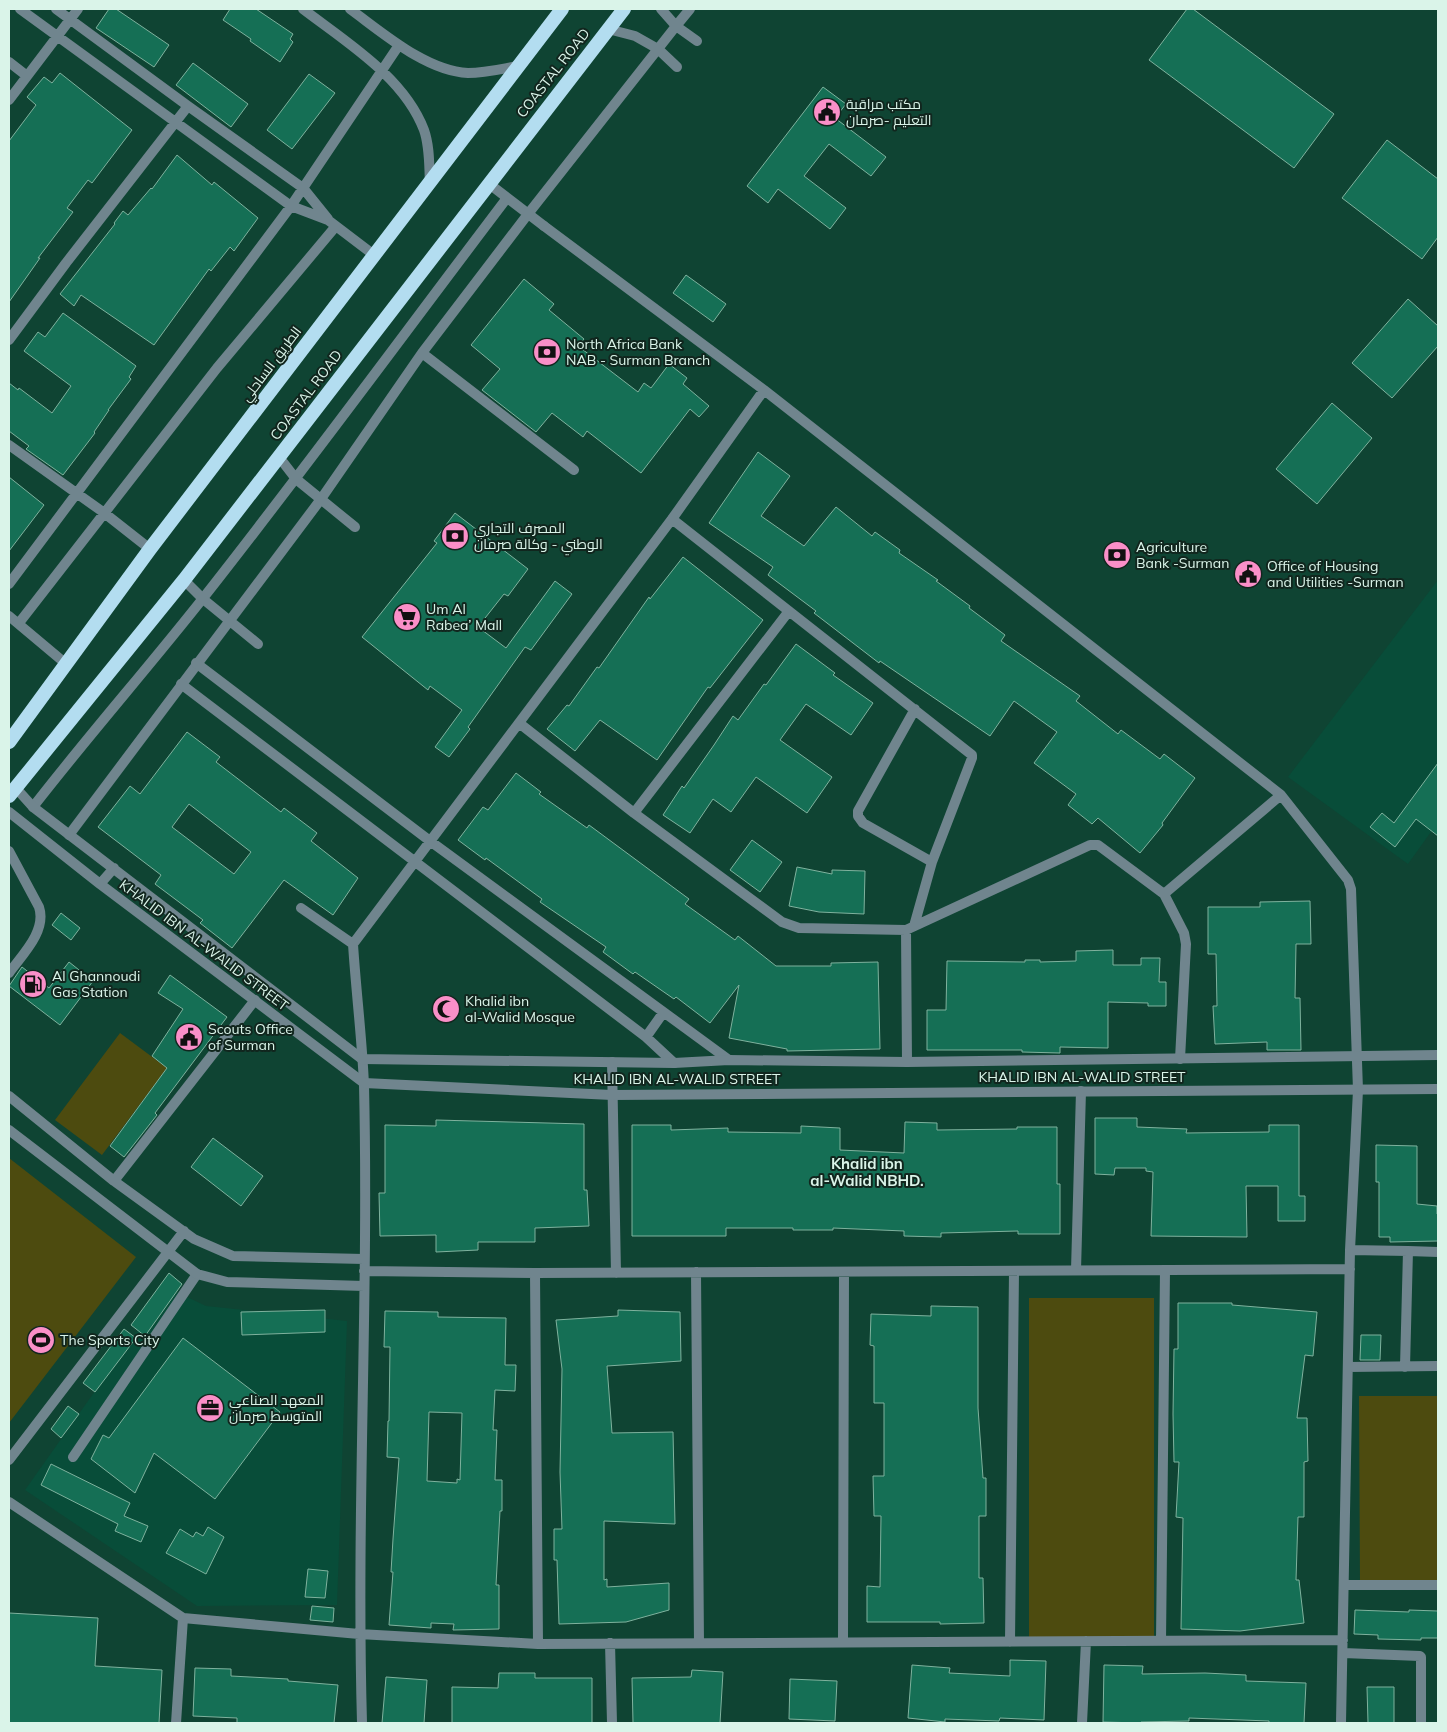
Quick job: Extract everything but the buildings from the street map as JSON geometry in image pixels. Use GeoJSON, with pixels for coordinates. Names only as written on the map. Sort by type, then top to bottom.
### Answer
{"type":"FeatureCollection","features":[{"type":"Feature","properties":{"kind":"highway","name":"الطريق الساحلي"},"geometry":{"type":"LineString","coordinates":[[9,742],[150,549],[562,9]]}},
{"type":"Feature","properties":{"kind":"highway","name":"COASTAL ROAD"},"geometry":{"type":"LineString","coordinates":[[12,791],[184,580],[624,9]]}},
{"type":"Feature","properties":{"kind":"street"},"geometry":{"type":"LineString","coordinates":[[20,9],[292,206],[332,223]]}},
{"type":"Feature","properties":{"kind":"street"},"geometry":{"type":"LineString","coordinates":[[56,9],[303,188],[332,223],[374,255]]}},
{"type":"Feature","properties":{"kind":"street"},"geometry":{"type":"LineString","coordinates":[[9,100],[78,9]]}},
{"type":"Feature","properties":{"kind":"street"},"geometry":{"type":"LineString","coordinates":[[303,9],[382,70],[405,97],[424,130],[429,150],[430,184]]}},
{"type":"Feature","properties":{"kind":"street"},"geometry":{"type":"LineString","coordinates":[[350,9],[399,45],[438,66],[466,73],[518,66]]}},
{"type":"Feature","properties":{"kind":"street"},"geometry":{"type":"LineString","coordinates":[[661,9],[676,26],[698,41]]}},
{"type":"Feature","properties":{"kind":"street"},"geometry":{"type":"LineString","coordinates":[[69,835],[196,663],[321,499],[422,353],[528,214],[690,9]]}},
{"type":"Feature","properties":{"kind":"street"},"geometry":{"type":"LineString","coordinates":[[608,29],[635,36],[658,50],[677,67]]}},
{"type":"Feature","properties":{"kind":"street"},"geometry":{"type":"LineString","coordinates":[[9,584],[292,206],[399,45]]}},
{"type":"Feature","properties":{"kind":"street"},"geometry":{"type":"LineString","coordinates":[[9,62],[27,76]]}},
{"type":"Feature","properties":{"kind":"street"},"geometry":{"type":"LineString","coordinates":[[9,340],[66,262],[188,106]]}},
{"type":"Feature","properties":{"kind":"street"},"geometry":{"type":"LineString","coordinates":[[488,184],[764,390],[1281,795],[1348,880],[1351,889],[1358,1090],[1350,1250],[1341,1723]]}},
{"type":"Feature","properties":{"kind":"street"},"geometry":{"type":"LineString","coordinates":[[33,807],[202,599],[296,479],[507,198]]}},
{"type":"Feature","properties":{"kind":"street"},"geometry":{"type":"LineString","coordinates":[[19,623],[103,512],[332,223]]}},
{"type":"Feature","properties":{"kind":"street"},"geometry":{"type":"LineString","coordinates":[[422,353],[574,470]]}},
{"type":"Feature","properties":{"kind":"street"},"geometry":{"type":"LineString","coordinates":[[362,1723],[360,1634],[364,1084],[353,944],[672,520],[764,390]]}},
{"type":"Feature","properties":{"kind":"street"},"geometry":{"type":"LineString","coordinates":[[9,446],[103,512],[150,549]]}},
{"type":"Feature","properties":{"kind":"street"},"geometry":{"type":"LineString","coordinates":[[279,457],[296,479],[355,526]]}},
{"type":"Feature","properties":{"kind":"street"},"geometry":{"type":"LineString","coordinates":[[672,520],[972,754],[910,928],[907,1062]]}},
{"type":"Feature","properties":{"kind":"street"},"geometry":{"type":"LineString","coordinates":[[184,580],[202,599],[258,644]]}},
{"type":"Feature","properties":{"kind":"street"},"geometry":{"type":"LineString","coordinates":[[634,812],[789,611]]}},
{"type":"Feature","properties":{"kind":"street"},"geometry":{"type":"LineString","coordinates":[[9,616],[65,663]]}},
{"type":"Feature","properties":{"kind":"street"},"geometry":{"type":"LineString","coordinates":[[196,663],[430,841],[729,1060]]}},
{"type":"Feature","properties":{"kind":"street"},"geometry":{"type":"LineString","coordinates":[[181,684],[646,1037],[674,1063]]}},
{"type":"Feature","properties":{"kind":"street"},"geometry":{"type":"LineString","coordinates":[[915,709],[858,811],[858,816],[863,823],[932,862]]}},
{"type":"Feature","properties":{"kind":"street"},"geometry":{"type":"LineString","coordinates":[[519,723],[634,812],[787,925],[799,928],[910,928],[1094,844],[1098,845],[1164,894],[1185,938],[1180,1059]]}},
{"type":"Feature","properties":{"kind":"street","name":"KHALID IBN AL-WALID STREET"},"geometry":{"type":"LineString","coordinates":[[12,791],[362,1059],[674,1063],[729,1060],[907,1062],[1438,1055]]}},
{"type":"Feature","properties":{"kind":"street"},"geometry":{"type":"LineString","coordinates":[[1164,894],[1281,795]]}},
{"type":"Feature","properties":{"kind":"street","name":"KHALID IBN AL-WALID STREET"},"geometry":{"type":"LineString","coordinates":[[9,812],[100,884],[256,1000],[364,1084],[612,1095],[1438,1089]]}},
{"type":"Feature","properties":{"kind":"street"},"geometry":{"type":"LineString","coordinates":[[9,852],[42,916],[40,929],[9,973]]}},
{"type":"Feature","properties":{"kind":"street"},"geometry":{"type":"LineString","coordinates":[[100,884],[114,868]]}},
{"type":"Feature","properties":{"kind":"street"},"geometry":{"type":"LineString","coordinates":[[301,908],[353,944]]}},
{"type":"Feature","properties":{"kind":"street"},"geometry":{"type":"LineString","coordinates":[[114,1181],[256,1000]]}},
{"type":"Feature","properties":{"kind":"street"},"geometry":{"type":"LineString","coordinates":[[646,1037],[664,1013]]}},
{"type":"Feature","properties":{"kind":"street"},"geometry":{"type":"LineString","coordinates":[[612,1062],[616,1273]]}},
{"type":"Feature","properties":{"kind":"street"},"geometry":{"type":"LineString","coordinates":[[1076,1270],[1080,1091]]}},
{"type":"Feature","properties":{"kind":"street"},"geometry":{"type":"LineString","coordinates":[[9,1096],[114,1181],[194,1239],[233,1256],[364,1259]]}},
{"type":"Feature","properties":{"kind":"street"},"geometry":{"type":"LineString","coordinates":[[9,1130],[197,1274],[227,1282],[364,1286]]}},
{"type":"Feature","properties":{"kind":"street"},"geometry":{"type":"LineString","coordinates":[[9,1460],[184,1231]]}},
{"type":"Feature","properties":{"kind":"street"},"geometry":{"type":"LineString","coordinates":[[1350,1250],[1438,1252]]}},
{"type":"Feature","properties":{"kind":"street"},"geometry":{"type":"LineString","coordinates":[[1405,1366],[1408,1251]]}},
{"type":"Feature","properties":{"kind":"street"},"geometry":{"type":"LineString","coordinates":[[364,1271],[616,1273],[1350,1269]]}},
{"type":"Feature","properties":{"kind":"street"},"geometry":{"type":"LineString","coordinates":[[1161,1641],[1165,1270]]}},
{"type":"Feature","properties":{"kind":"street"},"geometry":{"type":"LineString","coordinates":[[1010,1642],[1014,1271]]}},
{"type":"Feature","properties":{"kind":"street"},"geometry":{"type":"LineString","coordinates":[[696,1272],[700,1643]]}},
{"type":"Feature","properties":{"kind":"street"},"geometry":{"type":"LineString","coordinates":[[843,1642],[844,1272]]}},
{"type":"Feature","properties":{"kind":"street"},"geometry":{"type":"LineString","coordinates":[[535,1273],[538,1644]]}},
{"type":"Feature","properties":{"kind":"street"},"geometry":{"type":"LineString","coordinates":[[73,1457],[197,1274]]}},
{"type":"Feature","properties":{"kind":"street"},"geometry":{"type":"LineString","coordinates":[[1348,1367],[1438,1366]]}},
{"type":"Feature","properties":{"kind":"street"},"geometry":{"type":"LineString","coordinates":[[9,1502],[183,1618],[360,1634],[538,1644],[1343,1640]]}},
{"type":"Feature","properties":{"kind":"street"},"geometry":{"type":"LineString","coordinates":[[1344,1585],[1438,1585]]}},
{"type":"Feature","properties":{"kind":"street"},"geometry":{"type":"LineString","coordinates":[[176,1723],[183,1618]]}},
{"type":"Feature","properties":{"kind":"street"},"geometry":{"type":"LineString","coordinates":[[1082,1723],[1086,1641]]}},
{"type":"Feature","properties":{"kind":"street"},"geometry":{"type":"LineString","coordinates":[[610,1644],[612,1723]]}},
{"type":"Feature","properties":{"kind":"street"},"geometry":{"type":"LineString","coordinates":[[1343,1653],[1420,1656],[1421,1723]]}},
{"type":"Feature","properties":{"kind":"shaded area"},"geometry":{"type":"Polygon","coordinates":[[[1438,580],[1438,822],[1408,864],[1288,777],[1438,580]]]}},
{"type":"Feature","properties":{"kind":"shaded area"},"geometry":{"type":"Polygon","coordinates":[[[120,1033],[167,1068],[102,1155],[55,1120],[120,1033]]]}},
{"type":"Feature","properties":{"kind":"shaded area","name":"The Sports City"},"geometry":{"type":"Polygon","coordinates":[[[9,1158],[136,1257],[9,1423],[9,1158]]]}},
{"type":"Feature","properties":{"kind":"shaded area"},"geometry":{"type":"Polygon","coordinates":[[[168,1288],[206,1306],[347,1321],[337,1605],[197,1606],[25,1490],[168,1288]]]}},
{"type":"Feature","properties":{"kind":"shaded area"},"geometry":{"type":"Polygon","coordinates":[[[1029,1298],[1154,1298],[1154,1642],[1029,1642],[1029,1298]]]}},
{"type":"Feature","properties":{"kind":"shaded area"},"geometry":{"type":"Polygon","coordinates":[[[1359,1396],[1438,1396],[1438,1585],[1360,1585],[1359,1396]]]}},
{"type":"Feature","properties":{"kind":"place","name":"مكتب مراقبة التعليم -صرمان"},"geometry":{"type":"Point","coordinates":[827,112]}},
{"type":"Feature","properties":{"kind":"place","name":"North Africa Bank NAB - Surman Branch"},"geometry":{"type":"Point","coordinates":[547,352]}},
{"type":"Feature","properties":{"kind":"place","name":"المصرف التجاري الوطني - وكالة صرمان"},"geometry":{"type":"Point","coordinates":[455,536]}},
{"type":"Feature","properties":{"kind":"place","name":"Agriculture Bank -Surman"},"geometry":{"type":"Point","coordinates":[1117,555]}},
{"type":"Feature","properties":{"kind":"place","name":"Office of Housing and Utilities -Surman"},"geometry":{"type":"Point","coordinates":[1248,574]}},
{"type":"Feature","properties":{"kind":"place","name":"Um Al Rabea’ Mall"},"geometry":{"type":"Point","coordinates":[407,617]}},
{"type":"Feature","properties":{"kind":"place","name":"Al Ghannoudi Gas Station"},"geometry":{"type":"Point","coordinates":[33,984]}},
{"type":"Feature","properties":{"kind":"place","name":"Khalid ibn al-Walid Mosque"},"geometry":{"type":"Point","coordinates":[446,1009]}},
{"type":"Feature","properties":{"kind":"place","name":"Scouts Office of Surman"},"geometry":{"type":"Point","coordinates":[189,1037]}},
{"type":"Feature","properties":{"kind":"place","name":"The Sports City"},"geometry":{"type":"Point","coordinates":[41,1340]}},
{"type":"Feature","properties":{"kind":"place","name":"المعهد الصناعي المتوسط صرمان"},"geometry":{"type":"Point","coordinates":[210,1408]}},
{"type":"Feature","properties":{"kind":"district","name":"Khalid ibn al-Walid NBHD."},"geometry":{"type":"Point","coordinates":[867,1172]}}]}
